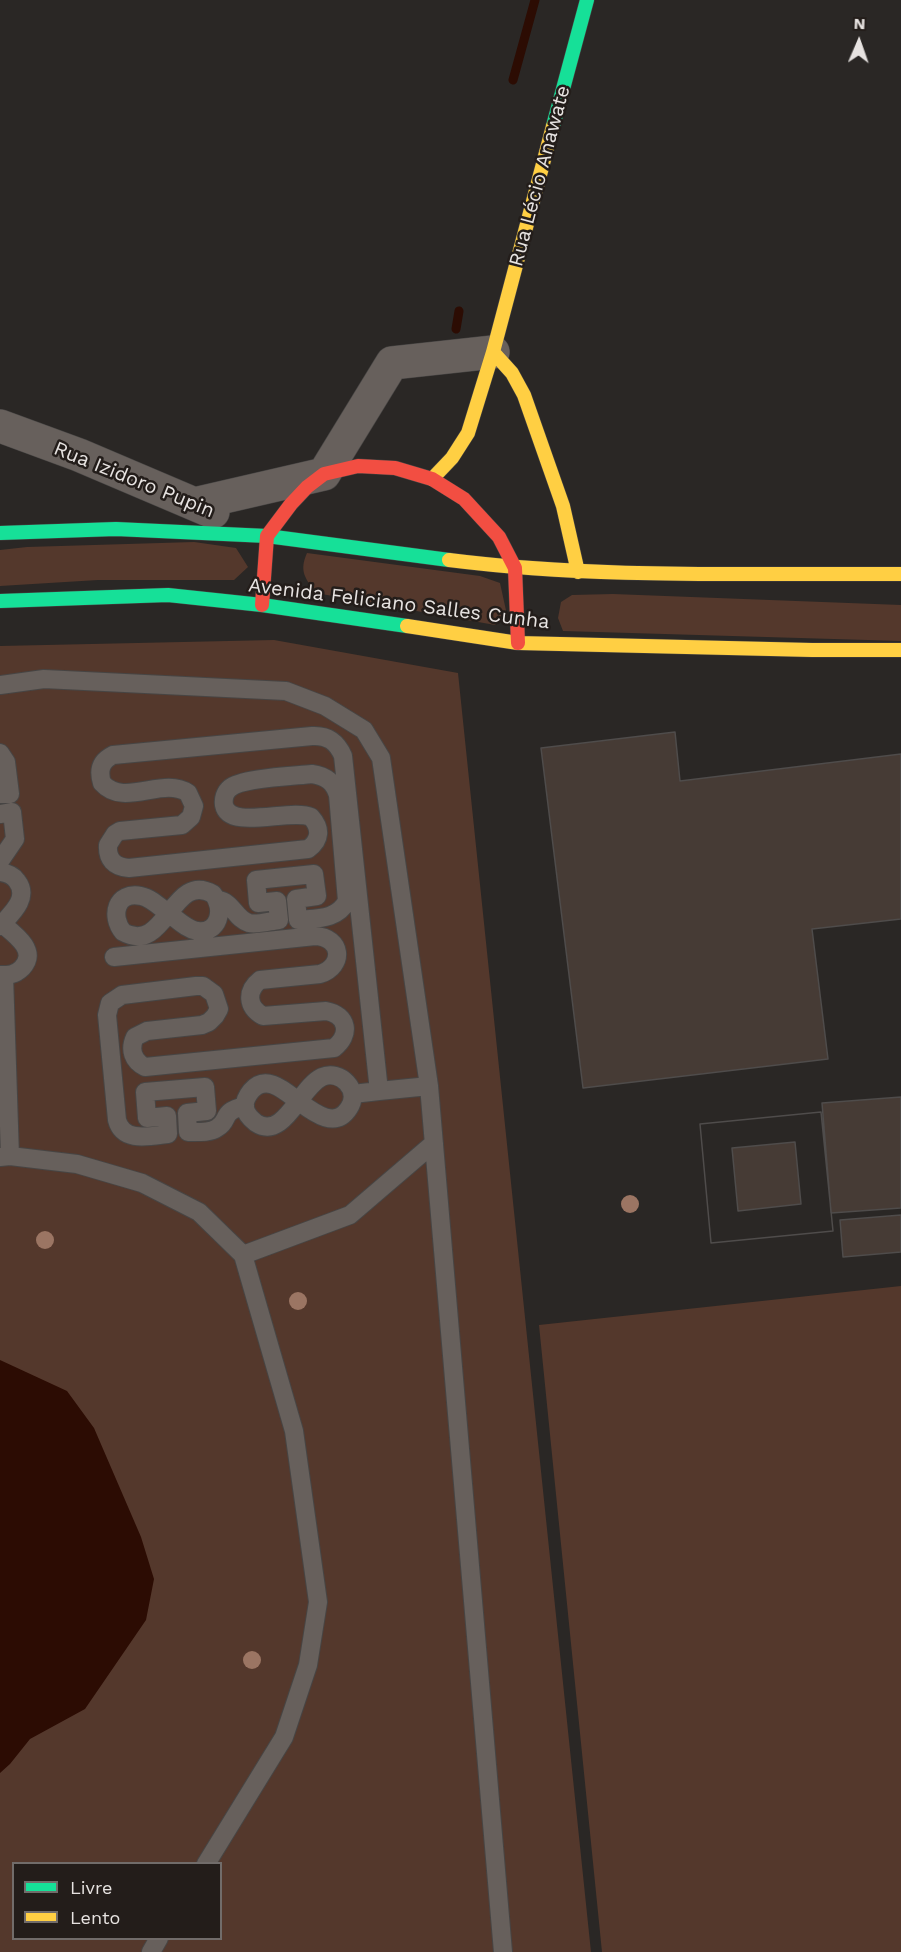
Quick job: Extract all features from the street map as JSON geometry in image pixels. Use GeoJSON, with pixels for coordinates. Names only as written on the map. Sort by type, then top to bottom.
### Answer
{"type":"FeatureCollection","features":[{"type":"Feature","properties":{"kind":"main road","name":"Rua Lécio Anawate"},"geometry":{"type":"LineString","coordinates":[[432,479],[452,458],[468,433],[493,352],[587,0]]}},
{"type":"Feature","properties":{"kind":"main road"},"geometry":{"type":"LineString","coordinates":[[493,352],[512,373],[524,395],[563,506],[578,572]]}},
{"type":"Feature","properties":{"kind":"main road"},"geometry":{"type":"LineString","coordinates":[[262,605],[267,536],[307,487],[324,474],[358,466],[395,468],[432,479],[464,499],[500,537],[516,568],[518,643]]}},
{"type":"Feature","properties":{"kind":"main road"},"geometry":{"type":"LineString","coordinates":[[0,533],[116,529],[267,536],[516,568],[578,572],[901,574]]}},
{"type":"Feature","properties":{"kind":"main road","name":"Avenida Feliciano Salles Cunha"},"geometry":{"type":"LineString","coordinates":[[0,601],[168,595],[262,605],[518,643],[901,650]]}},
{"type":"Feature","properties":{"kind":"street"},"geometry":{"type":"LineString","coordinates":[[194,504],[324,474],[392,363],[493,352]]}},
{"type":"Feature","properties":{"kind":"street","name":"Rua Izidoro Pupin"},"geometry":{"type":"LineString","coordinates":[[0,426],[79,455],[267,536]]}},
{"type":"Feature","properties":{"kind":"lane"},"geometry":{"type":"LineString","coordinates":[[0,685],[44,680],[286,691],[325,706],[364,730],[381,758],[429,1086],[503,1952]]}},
{"type":"Feature","properties":{"kind":"lane"},"geometry":{"type":"LineString","coordinates":[[218,900],[220,916],[210,928],[202,931],[194,931],[168,913],[191,891],[198,889],[207,890],[218,900],[229,903],[238,915],[250,923],[279,920],[277,901],[258,903],[256,880],[314,874],[317,896],[296,899],[298,920],[330,917],[340,911],[347,901],[338,795],[332,782],[312,774],[238,783],[227,790],[224,804],[226,809],[229,814],[240,819],[298,814],[311,817],[318,827],[319,834],[317,840],[308,849],[129,868],[114,864],[110,858],[108,845],[115,834],[120,831],[182,825],[191,818],[194,806],[188,793],[175,788],[124,793],[112,791],[102,783],[100,770],[103,764],[114,755],[312,736],[334,741],[343,756],[379,1091]]}},
{"type":"Feature","properties":{"kind":"lane"},"geometry":{"type":"LineString","coordinates":[[0,753],[6,762],[10,794],[0,795]]}},
{"type":"Feature","properties":{"kind":"lane"},"geometry":{"type":"LineString","coordinates":[[0,814],[12,812],[15,839],[0,861]]}},
{"type":"Feature","properties":{"kind":"lane"},"geometry":{"type":"LineString","coordinates":[[0,872],[13,877],[19,883],[22,891],[21,899],[16,907],[1,924],[21,940],[27,948],[25,964],[14,974],[2,975],[5,1157],[76,1164],[142,1183],[199,1212],[243,1256],[294,1431],[318,1602],[308,1665],[284,1737],[207,1862]]}},
{"type":"Feature","properties":{"kind":"lane"},"geometry":{"type":"LineString","coordinates":[[114,957],[315,936],[327,938],[332,942],[337,953],[337,960],[327,972],[260,980],[254,985],[250,1000],[252,1007],[263,1016],[333,1012],[344,1022],[345,1029],[344,1037],[333,1048],[146,1067],[138,1064],[134,1058],[132,1050],[135,1037],[147,1031],[202,1025],[210,1022],[219,1009],[214,994],[203,986],[196,986],[122,995],[110,1003],[107,1015],[117,1120],[126,1134],[136,1137],[168,1134],[167,1116],[147,1118],[145,1092],[205,1087],[207,1111],[187,1113],[189,1132],[211,1131],[219,1128],[228,1112],[245,1106]]}},
{"type":"Feature","properties":{"kind":"lane"},"geometry":{"type":"LineString","coordinates":[[298,1101],[272,1083],[263,1084],[255,1087],[249,1093],[245,1110],[250,1119],[259,1125],[268,1127],[277,1125],[298,1101],[309,1087],[324,1076],[334,1075],[342,1079],[349,1086],[352,1094],[352,1104],[347,1111],[333,1119],[317,1115],[298,1101]]}},
{"type":"Feature","properties":{"kind":"lane"},"geometry":{"type":"LineString","coordinates":[[352,1094],[429,1086]]}},
{"type":"Feature","properties":{"kind":"lane"},"geometry":{"type":"LineString","coordinates":[[243,1256],[350,1215],[434,1143]]}},
{"type":"Feature","properties":{"kind":"shaded area"},"geometry":{"type":"Polygon","coordinates":[[[194,542],[236,548],[248,567],[234,580],[98,580],[0,586],[0,550],[27,547],[194,542]]]}},
{"type":"Feature","properties":{"kind":"shaded area"},"geometry":{"type":"Polygon","coordinates":[[[307,553],[480,576],[500,583],[507,615],[495,625],[316,593],[303,570],[307,553]]]}},
{"type":"Feature","properties":{"kind":"shaded area"},"geometry":{"type":"Polygon","coordinates":[[[613,594],[901,605],[901,641],[563,631],[558,618],[561,602],[572,595],[613,594]]]}},
{"type":"Feature","properties":{"kind":"shaded area"},"geometry":{"type":"Polygon","coordinates":[[[274,640],[458,673],[591,1952],[0,1952],[0,646],[274,640]]]}},
{"type":"Feature","properties":{"kind":"shaded area"},"geometry":{"type":"Polygon","coordinates":[[[901,1286],[901,1952],[602,1952],[539,1325],[901,1286]]]}},
{"type":"Feature","properties":{"kind":"shaded area"},"geometry":{"type":"Polygon","coordinates":[[[0,1360],[67,1391],[94,1428],[141,1537],[154,1579],[146,1620],[85,1709],[30,1739],[0,1773],[0,1360]]]}},
{"type":"Feature","properties":{"kind":"building"},"geometry":{"type":"Polygon","coordinates":[[[675,732],[680,781],[901,754],[901,919],[812,929],[828,1059],[583,1088],[541,748],[675,732]]]}},
{"type":"Feature","properties":{"kind":"building"},"geometry":{"type":"Polygon","coordinates":[[[901,1097],[901,1208],[831,1213],[822,1103],[901,1097]]]}},
{"type":"Feature","properties":{"kind":"building"},"geometry":{"type":"Polygon","coordinates":[[[821,1112],[833,1231],[711,1243],[700,1124],[821,1112]],[[795,1142],[732,1148],[738,1211],[801,1204],[795,1142]]]}},
{"type":"Feature","properties":{"kind":"building"},"geometry":{"type":"Polygon","coordinates":[[[821,1112],[833,1231],[711,1243],[700,1124],[821,1112]]]}},
{"type":"Feature","properties":{"kind":"building"},"geometry":{"type":"Polygon","coordinates":[[[901,1215],[901,1252],[843,1257],[840,1220],[901,1215]]]}},
{"type":"Feature","properties":{"kind":"waterway"},"geometry":{"type":"LineString","coordinates":[[513,80],[535,0]]}},
{"type":"Feature","properties":{"kind":"waterway"},"geometry":{"type":"LineString","coordinates":[[456,329],[459,311]]}},
{"type":"Feature","properties":{"kind":"traffic: fast"},"geometry":{"type":"LineString","coordinates":[[553,126],[587,0]]}},
{"type":"Feature","properties":{"kind":"traffic: fast"},"geometry":{"type":"LineString","coordinates":[[0,533],[116,529],[267,536],[449,560]]}},
{"type":"Feature","properties":{"kind":"traffic: fast"},"geometry":{"type":"LineString","coordinates":[[0,601],[168,595],[262,605],[407,626]]}},
{"type":"Feature","properties":{"kind":"traffic: slow"},"geometry":{"type":"LineString","coordinates":[[432,479],[452,458],[468,433],[493,352],[553,126]]}},
{"type":"Feature","properties":{"kind":"traffic: slow"},"geometry":{"type":"LineString","coordinates":[[493,352],[512,373],[524,395],[563,506],[578,572]]}},
{"type":"Feature","properties":{"kind":"traffic: slow"},"geometry":{"type":"LineString","coordinates":[[449,560],[618,573],[901,574]]}},
{"type":"Feature","properties":{"kind":"traffic: slow"},"geometry":{"type":"LineString","coordinates":[[407,626],[518,643],[901,650]]}},
{"type":"Feature","properties":{"kind":"traffic: jam"},"geometry":{"type":"LineString","coordinates":[[262,605],[267,536],[307,487],[324,474],[358,466],[395,468],[432,479],[464,499],[499,537],[515,568],[518,643]]}}]}
